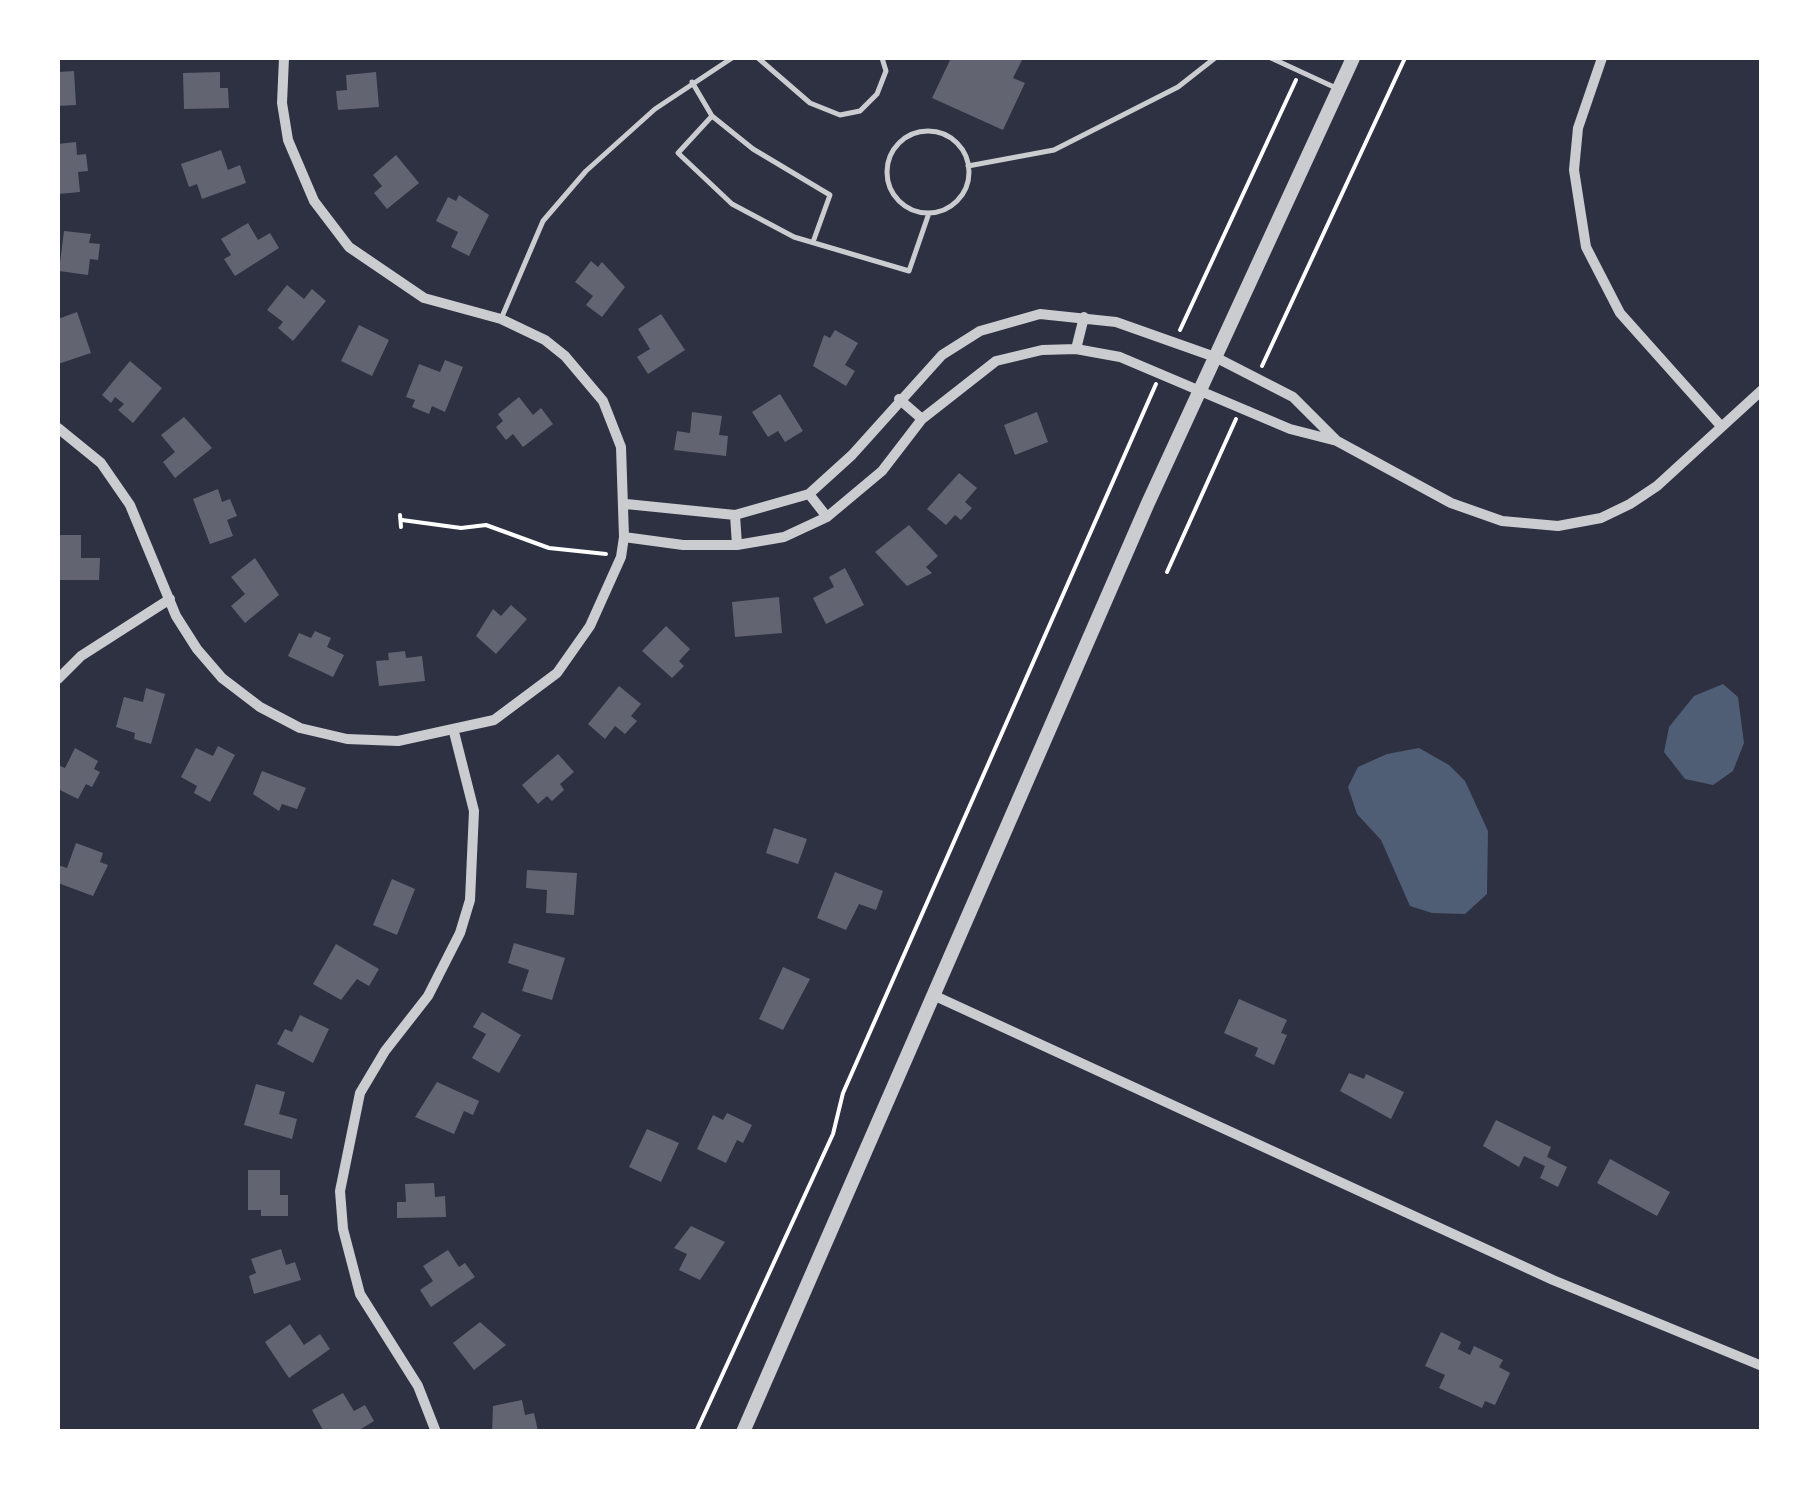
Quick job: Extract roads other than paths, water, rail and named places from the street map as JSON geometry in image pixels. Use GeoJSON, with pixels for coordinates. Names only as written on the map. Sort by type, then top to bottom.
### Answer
{"type":"FeatureCollection","features":[{"type":"Feature","properties":{"kind":"street"},"geometry":{"type":"LineString","coordinates":[[58,428],[101,462],[130,504],[186,632],[222,678],[260,706],[300,728],[347,739],[398,741],[454,732],[494,720],[557,673],[590,626],[620,557],[626,504],[621,447],[603,401],[565,356],[501,319],[410,290],[370,265],[332,227],[314,201],[288,140],[282,102],[284,58]]}},
{"type":"Feature","properties":{"kind":"street"},"geometry":{"type":"LineString","coordinates":[[743,1432],[1200,389],[1353,58]]}},
{"type":"Feature","properties":{"kind":"street"},"geometry":{"type":"LineString","coordinates":[[1602,58],[1578,128],[1574,170],[1586,247],[1620,313],[1720,425]]}},
{"type":"Feature","properties":{"kind":"street"},"geometry":{"type":"LineString","coordinates":[[626,504],[735,515],[809,494],[852,455],[898,399],[942,355],[980,331],[1040,314],[1084,318],[1175,341],[1215,357],[1293,398],[1336,441]]}},
{"type":"Feature","properties":{"kind":"street"},"geometry":{"type":"LineString","coordinates":[[1076,349],[1084,318]]}},
{"type":"Feature","properties":{"kind":"street"},"geometry":{"type":"LineString","coordinates":[[624,537],[683,545],[737,544],[784,537],[827,517],[882,471],[922,419],[996,361],[1042,350],[1076,349],[1162,372],[1290,429],[1336,441],[1451,503],[1502,521],[1558,526],[1601,518],[1657,486],[1762,390]]}},
{"type":"Feature","properties":{"kind":"street"},"geometry":{"type":"LineString","coordinates":[[898,399],[922,419]]}},
{"type":"Feature","properties":{"kind":"street"},"geometry":{"type":"LineString","coordinates":[[809,494],[827,517]]}},
{"type":"Feature","properties":{"kind":"street"},"geometry":{"type":"LineString","coordinates":[[735,515],[737,544]]}},
{"type":"Feature","properties":{"kind":"street"},"geometry":{"type":"LineString","coordinates":[[58,679],[81,656],[170,599]]}},
{"type":"Feature","properties":{"kind":"street"},"geometry":{"type":"LineString","coordinates":[[436,1432],[418,1386],[360,1294],[343,1229],[340,1190],[343,1158],[360,1093],[384,1051],[428,996],[460,932],[470,900],[474,811],[454,732]]}},
{"type":"Feature","properties":{"kind":"street"},"geometry":{"type":"LineString","coordinates":[[934,995],[1553,1280],[1762,1366]]}},
{"type":"Feature","properties":{"kind":"lane"},"geometry":{"type":"LineString","coordinates":[[501,319],[544,220],[586,170],[692,82],[732,58]]}},
{"type":"Feature","properties":{"kind":"lane"},"geometry":{"type":"LineString","coordinates":[[758,58],[810,103],[840,115],[860,111],[877,94],[886,71],[882,58]]}},
{"type":"Feature","properties":{"kind":"lane"},"geometry":{"type":"LineString","coordinates":[[968,166],[1054,150],[1178,87],[1215,58]]}},
{"type":"Feature","properties":{"kind":"lane"},"geometry":{"type":"LineString","coordinates":[[1271,58],[1338,89]]}},
{"type":"Feature","properties":{"kind":"lane"},"geometry":{"type":"LineString","coordinates":[[692,82],[712,116],[753,149],[830,195],[812,243]]}},
{"type":"Feature","properties":{"kind":"lane"},"geometry":{"type":"LineString","coordinates":[[712,116],[678,153],[732,204],[812,243],[908,271],[930,213]]}},
{"type":"Feature","properties":{"kind":"lane"},"geometry":{"type":"LineString","coordinates":[[932,131],[956,142],[968,166],[968,180],[957,202],[930,213],[904,206],[894,196],[886,171],[896,146],[906,137],[932,131]]}},
{"type":"Feature","properties":{"kind":"water"},"geometry":{"type":"Polygon","coordinates":[[[1723,684],[1738,697],[1744,743],[1733,771],[1713,785],[1685,779],[1664,752],[1669,727],[1694,696],[1723,684]]]}},
{"type":"Feature","properties":{"kind":"water"},"geometry":{"type":"Polygon","coordinates":[[[1419,748],[1449,765],[1465,781],[1488,831],[1487,894],[1465,914],[1432,913],[1410,906],[1381,840],[1357,814],[1348,787],[1358,767],[1387,754],[1419,748]]]}}]}
